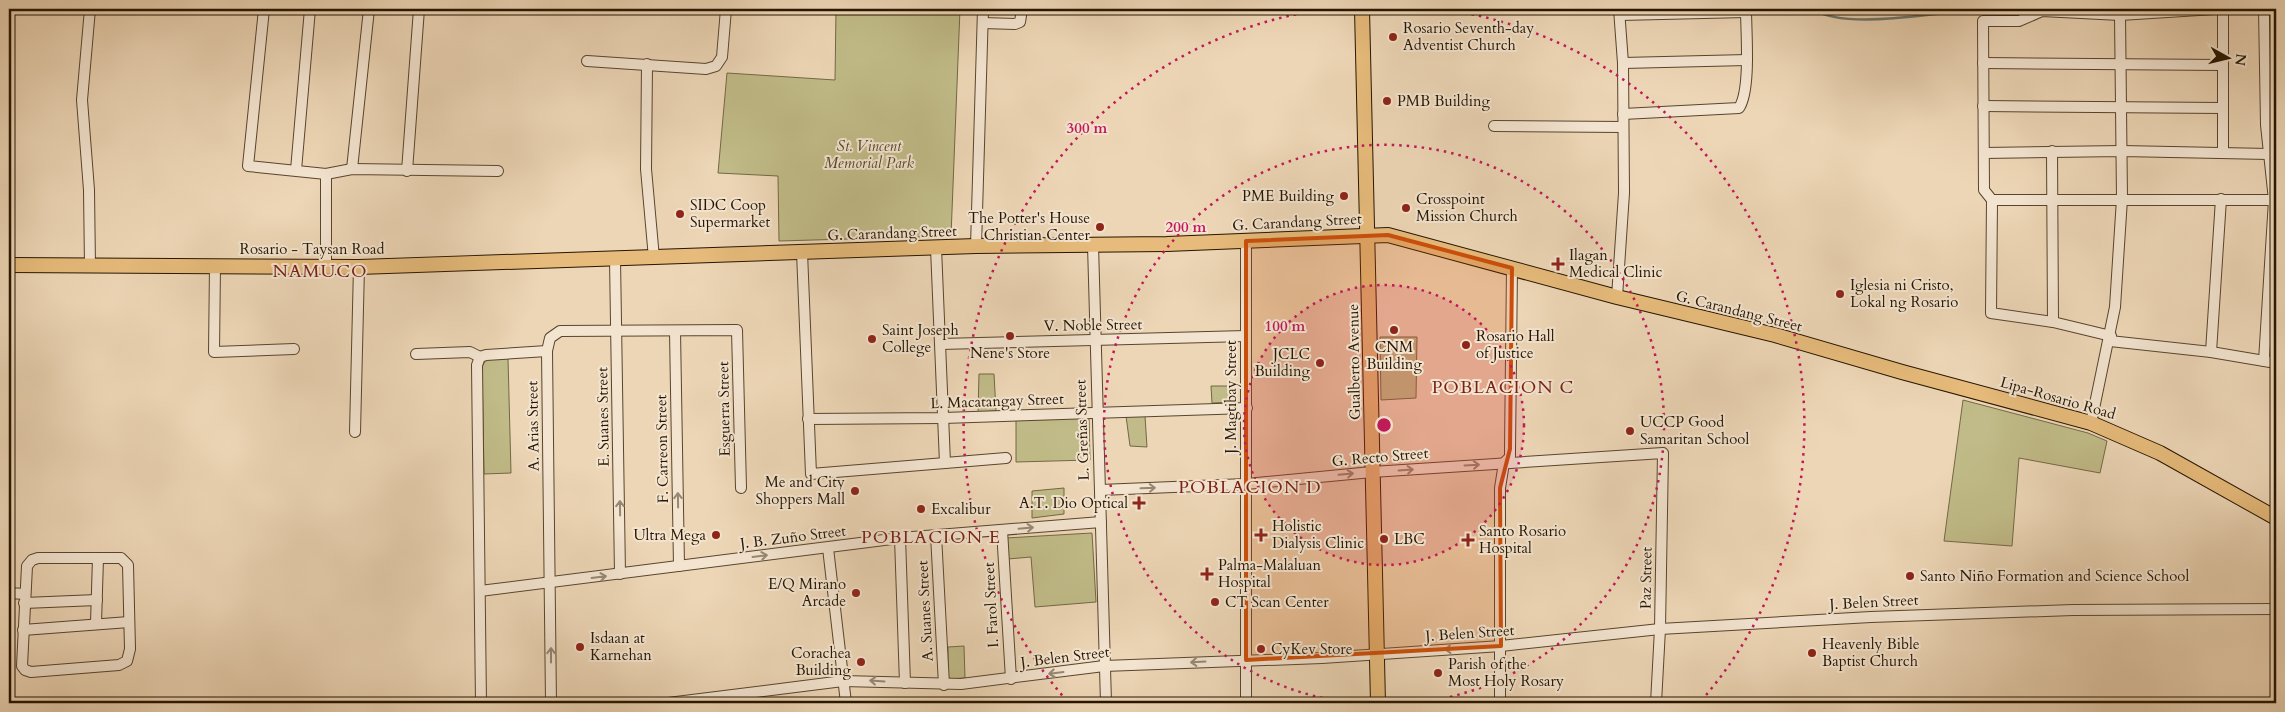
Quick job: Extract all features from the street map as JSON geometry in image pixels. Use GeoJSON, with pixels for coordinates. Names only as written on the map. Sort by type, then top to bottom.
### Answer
{"type":"FeatureCollection","features":[{"type":"Feature","properties":{"kind":"main road","name":"Gualberto Avenue"},"geometry":{"type":"LineString","coordinates":[[1362,14],[1378,703]]}},
{"type":"Feature","properties":{"kind":"main road","name":"G. Carandang Street"},"geometry":{"type":"LineString","coordinates":[[615,259],[976,246],[1246,241],[1368,234],[1404,237],[1617,297],[1775,335],[1902,372]]}},
{"type":"Feature","properties":{"kind":"main road","name":"Rosario - Taysan Road"},"geometry":{"type":"LineString","coordinates":[[9,265],[359,266],[615,259]]}},
{"type":"Feature","properties":{"kind":"main road","name":"Lipa-Rosario Road"},"geometry":{"type":"LineString","coordinates":[[1902,372],[2091,423],[2160,453],[2276,518]]}},
{"type":"Feature","properties":{"kind":"street"},"geometry":{"type":"LineString","coordinates":[[90,9],[82,100],[89,190],[90,266]]}},
{"type":"Feature","properties":{"kind":"street"},"geometry":{"type":"LineString","coordinates":[[264,9],[248,166],[326,174],[352,169],[498,171]]}},
{"type":"Feature","properties":{"kind":"street"},"geometry":{"type":"LineString","coordinates":[[296,170],[310,9]]}},
{"type":"Feature","properties":{"kind":"street"},"geometry":{"type":"LineString","coordinates":[[352,169],[368,9]]}},
{"type":"Feature","properties":{"kind":"street"},"geometry":{"type":"LineString","coordinates":[[407,171],[419,9]]}},
{"type":"Feature","properties":{"kind":"street"},"geometry":{"type":"LineString","coordinates":[[587,62],[647,64],[706,69],[716,66],[722,57],[726,9]]}},
{"type":"Feature","properties":{"kind":"street"},"geometry":{"type":"LineString","coordinates":[[976,246],[983,9]]}},
{"type":"Feature","properties":{"kind":"street"},"geometry":{"type":"LineString","coordinates":[[983,23],[1015,24],[1020,22],[1022,9]]}},
{"type":"Feature","properties":{"kind":"street"},"geometry":{"type":"LineString","coordinates":[[2214,9],[2120,15],[2042,11],[2020,21],[1983,21],[1984,190],[1992,200],[1991,313],[2054,322],[2110,339],[2211,352],[2276,363]]}},
{"type":"Feature","properties":{"kind":"street"},"geometry":{"type":"LineString","coordinates":[[2223,9],[2223,153]]}},
{"type":"Feature","properties":{"kind":"street"},"geometry":{"type":"LineString","coordinates":[[2264,9],[2266,125],[2275,200],[2264,361]]}},
{"type":"Feature","properties":{"kind":"street"},"geometry":{"type":"LineString","coordinates":[[1617,297],[1624,206],[1623,127],[1623,114],[1623,62],[1620,12],[1746,10],[1746,60],[1743,102],[1739,108],[1623,114]]}},
{"type":"Feature","properties":{"kind":"street"},"geometry":{"type":"LineString","coordinates":[[2091,423],[2110,339],[2115,307],[2122,200],[2120,15]]}},
{"type":"Feature","properties":{"kind":"street"},"geometry":{"type":"LineString","coordinates":[[1623,62],[1746,60]]}},
{"type":"Feature","properties":{"kind":"street"},"geometry":{"type":"LineString","coordinates":[[1983,63],[2223,65]]}},
{"type":"Feature","properties":{"kind":"street"},"geometry":{"type":"LineString","coordinates":[[647,64],[646,169],[654,258]]}},
{"type":"Feature","properties":{"kind":"street"},"geometry":{"type":"LineString","coordinates":[[1984,106],[2222,108]]}},
{"type":"Feature","properties":{"kind":"street"},"geometry":{"type":"LineString","coordinates":[[1494,126],[1623,127]]}},
{"type":"Feature","properties":{"kind":"street"},"geometry":{"type":"LineString","coordinates":[[2052,151],[2054,322]]}},
{"type":"Feature","properties":{"kind":"street"},"geometry":{"type":"LineString","coordinates":[[1984,153],[2122,151],[2269,154]]}},
{"type":"Feature","properties":{"kind":"street"},"geometry":{"type":"LineString","coordinates":[[326,174],[326,266]]}},
{"type":"Feature","properties":{"kind":"street"},"geometry":{"type":"LineString","coordinates":[[2211,352],[2221,199]]}},
{"type":"Feature","properties":{"kind":"street"},"geometry":{"type":"LineString","coordinates":[[1992,200],[2275,200]]}},
{"type":"Feature","properties":{"kind":"street","name":"J. Magtibay Street"},"geometry":{"type":"LineString","coordinates":[[1246,241],[1246,703]]}},
{"type":"Feature","properties":{"kind":"street","name":"L. Greñas Street"},"geometry":{"type":"LineString","coordinates":[[1093,245],[1096,412],[1106,703]]}},
{"type":"Feature","properties":{"kind":"street"},"geometry":{"type":"LineString","coordinates":[[936,248],[945,463]]}},
{"type":"Feature","properties":{"kind":"street"},"geometry":{"type":"LineString","coordinates":[[802,252],[810,474],[1006,458]]}},
{"type":"Feature","properties":{"kind":"street","name":"E. Suanes Street"},"geometry":{"type":"LineString","coordinates":[[615,259],[620,574]]}},
{"type":"Feature","properties":{"kind":"street"},"geometry":{"type":"LineString","coordinates":[[215,265],[214,352],[294,349]]}},
{"type":"Feature","properties":{"kind":"street"},"geometry":{"type":"LineString","coordinates":[[355,432],[359,266]]}},
{"type":"Feature","properties":{"kind":"street"},"geometry":{"type":"LineString","coordinates":[[1500,703],[1500,488],[1504,463],[1510,457],[1512,268]]}},
{"type":"Feature","properties":{"kind":"street"},"geometry":{"type":"LineString","coordinates":[[416,354],[470,352],[480,357],[547,351],[550,338],[560,331],[675,330]]}},
{"type":"Feature","properties":{"kind":"street","name":"Esguerra Street"},"geometry":{"type":"LineString","coordinates":[[675,330],[737,330],[741,488]]}},
{"type":"Feature","properties":{"kind":"street","name":"F. Carreon Street"},"geometry":{"type":"LineString","coordinates":[[675,330],[679,566]]}},
{"type":"Feature","properties":{"kind":"street","name":"V. Noble Street"},"geometry":{"type":"LineString","coordinates":[[941,344],[1246,336]]}},
{"type":"Feature","properties":{"kind":"street","name":"A. Arias Street"},"geometry":{"type":"LineString","coordinates":[[547,351],[551,703]]}},
{"type":"Feature","properties":{"kind":"street"},"geometry":{"type":"LineString","coordinates":[[480,357],[477,366],[481,703]]}},
{"type":"Feature","properties":{"kind":"street","name":"L. Macatangay Street"},"geometry":{"type":"LineString","coordinates":[[808,419],[943,418],[1247,408]]}},
{"type":"Feature","properties":{"kind":"street","name":"G. Recto Street"},"geometry":{"type":"LineString","coordinates":[[1100,490],[1246,484],[1372,472],[1662,453]]}},
{"type":"Feature","properties":{"kind":"street","name":"Paz Street"},"geometry":{"type":"LineString","coordinates":[[1656,703],[1660,629],[1662,453]]}},
{"type":"Feature","properties":{"kind":"street","name":"J. B. Zuño Street"},"geometry":{"type":"LineString","coordinates":[[480,591],[900,538],[1101,522]]}},
{"type":"Feature","properties":{"kind":"street","name":"I. Farol Street"},"geometry":{"type":"LineString","coordinates":[[1002,530],[1011,679]]}},
{"type":"Feature","properties":{"kind":"street","name":"A. Suanes Street"},"geometry":{"type":"LineString","coordinates":[[936,535],[944,685]]}},
{"type":"Feature","properties":{"kind":"street"},"geometry":{"type":"LineString","coordinates":[[900,538],[905,683]]}},
{"type":"Feature","properties":{"kind":"street"},"geometry":{"type":"LineString","coordinates":[[828,548],[846,703]]}},
{"type":"Feature","properties":{"kind":"street"},"geometry":{"type":"LineString","coordinates":[[38,558],[121,558],[128,565],[130,649],[127,661],[119,665],[109,666],[31,672],[25,670],[22,666],[24,598],[27,566],[32,560],[38,558]]}},
{"type":"Feature","properties":{"kind":"street"},"geometry":{"type":"LineString","coordinates":[[96,623],[98,558]]}},
{"type":"Feature","properties":{"kind":"street"},"geometry":{"type":"LineString","coordinates":[[9,593],[24,598],[97,600]]}},
{"type":"Feature","properties":{"kind":"street","name":"J. Belen Street"},"geometry":{"type":"LineString","coordinates":[[668,703],[843,681],[944,685],[1011,679],[1104,666],[1377,654],[1501,646],[1660,629],[1862,617],[2013,612],[2276,609]]}},
{"type":"Feature","properties":{"kind":"street"},"geometry":{"type":"LineString","coordinates":[[23,630],[129,622]]}},
{"type":"Feature","properties":{"kind":"highlighted area"},"geometry":{"type":"Polygon","coordinates":[[[1388,235],[1512,268],[1510,449],[1500,488],[1501,646],[1246,660],[1246,241],[1388,235]]]}},
{"type":"Feature","properties":{"kind":"green space","name":"St. Vincent Memorial Park"},"geometry":{"type":"Polygon","coordinates":[[[836,9],[960,9],[951,236],[779,241],[778,176],[718,173],[727,73],[835,80],[836,9]]]}},
{"type":"Feature","properties":{"kind":"green space"},"geometry":{"type":"Polygon","coordinates":[[[1380,337],[1417,337],[1416,398],[1381,400],[1380,337]]]}},
{"type":"Feature","properties":{"kind":"green space"},"geometry":{"type":"Polygon","coordinates":[[[508,358],[511,473],[484,474],[482,367],[486,359],[508,358]]]}},
{"type":"Feature","properties":{"kind":"green space"},"geometry":{"type":"Polygon","coordinates":[[[979,374],[994,374],[996,411],[978,412],[979,374]]]}},
{"type":"Feature","properties":{"kind":"green space"},"geometry":{"type":"Polygon","coordinates":[[[1211,386],[1235,386],[1235,402],[1212,403],[1211,386]]]}},
{"type":"Feature","properties":{"kind":"green space"},"geometry":{"type":"Polygon","coordinates":[[[1963,400],[2088,433],[2107,441],[2100,473],[2019,458],[2012,546],[1944,541],[1963,400]]]}},
{"type":"Feature","properties":{"kind":"green space"},"geometry":{"type":"Polygon","coordinates":[[[1126,416],[1145,416],[1147,447],[1130,446],[1126,416]]]}},
{"type":"Feature","properties":{"kind":"green space"},"geometry":{"type":"Polygon","coordinates":[[[1089,417],[1090,460],[1016,462],[1016,420],[1089,417]]]}},
{"type":"Feature","properties":{"kind":"green space"},"geometry":{"type":"Polygon","coordinates":[[[1064,488],[1064,514],[1032,518],[1032,491],[1064,488]]]}},
{"type":"Feature","properties":{"kind":"green space"},"geometry":{"type":"Polygon","coordinates":[[[1092,533],[1096,602],[1035,607],[1031,557],[1008,559],[1006,538],[1092,533]]]}},
{"type":"Feature","properties":{"kind":"green space"},"geometry":{"type":"Polygon","coordinates":[[[964,646],[965,678],[948,679],[948,647],[964,646]]]}},
{"type":"Feature","properties":{"kind":"waterway"},"geometry":{"type":"LineString","coordinates":[[1812,9],[1826,15],[1862,20],[1922,16],[1956,12],[1964,9]]}},
{"type":"Feature","properties":{"kind":"place","name":"Rosario Seventh-day Adventist Church"},"geometry":{"type":"Point","coordinates":[1393,37]}},
{"type":"Feature","properties":{"kind":"place","name":"PMB Building"},"geometry":{"type":"Point","coordinates":[1387,101]}},
{"type":"Feature","properties":{"kind":"place","name":"PME Building"},"geometry":{"type":"Point","coordinates":[1344,196]}},
{"type":"Feature","properties":{"kind":"place","name":"Crosspoint Mission Church"},"geometry":{"type":"Point","coordinates":[1406,208]}},
{"type":"Feature","properties":{"kind":"place","name":"SIDC Coop Supermarket"},"geometry":{"type":"Point","coordinates":[680,214]}},
{"type":"Feature","properties":{"kind":"place","name":"The Potter's House Christian Center"},"geometry":{"type":"Point","coordinates":[1100,227]}},
{"type":"Feature","properties":{"kind":"place","name":"Ilagan Medical Clinic"},"geometry":{"type":"Point","coordinates":[1558,264]}},
{"type":"Feature","properties":{"kind":"place","name":"Iglesia ni Cristo, Lokal ng Rosario"},"geometry":{"type":"Point","coordinates":[1840,294]}},
{"type":"Feature","properties":{"kind":"place","name":"CNM Building"},"geometry":{"type":"Point","coordinates":[1394,330]}},
{"type":"Feature","properties":{"kind":"place","name":"Nene's Store"},"geometry":{"type":"Point","coordinates":[1010,336]}},
{"type":"Feature","properties":{"kind":"place","name":"Saint Joseph College"},"geometry":{"type":"Point","coordinates":[872,339]}},
{"type":"Feature","properties":{"kind":"place","name":"Rosario Hall of Justice"},"geometry":{"type":"Point","coordinates":[1466,345]}},
{"type":"Feature","properties":{"kind":"place","name":"JCLC Building"},"geometry":{"type":"Point","coordinates":[1320,363]}},
{"type":"Feature","properties":{"kind":"place","name":"UCCP Good Samaritan School"},"geometry":{"type":"Point","coordinates":[1630,431]}},
{"type":"Feature","properties":{"kind":"place","name":"Me and City Shoppers Mall"},"geometry":{"type":"Point","coordinates":[855,491]}},
{"type":"Feature","properties":{"kind":"place","name":"A.T. Dio Optical"},"geometry":{"type":"Point","coordinates":[1139,503]}},
{"type":"Feature","properties":{"kind":"place","name":"Excalibur"},"geometry":{"type":"Point","coordinates":[921,509]}},
{"type":"Feature","properties":{"kind":"place","name":"Ultra Mega"},"geometry":{"type":"Point","coordinates":[716,535]}},
{"type":"Feature","properties":{"kind":"place","name":"Holistic Dialysis Clinic"},"geometry":{"type":"Point","coordinates":[1261,535]}},
{"type":"Feature","properties":{"kind":"place","name":"LBC"},"geometry":{"type":"Point","coordinates":[1384,539]}},
{"type":"Feature","properties":{"kind":"place","name":"Santo Rosario Hospital"},"geometry":{"type":"Point","coordinates":[1468,540]}},
{"type":"Feature","properties":{"kind":"place","name":"Palma-Malaluan Hospital"},"geometry":{"type":"Point","coordinates":[1207,574]}},
{"type":"Feature","properties":{"kind":"place","name":"Santo Niño Formation and Science School"},"geometry":{"type":"Point","coordinates":[1910,576]}},
{"type":"Feature","properties":{"kind":"place","name":"E/Q Mirano Arcade"},"geometry":{"type":"Point","coordinates":[856,593]}},
{"type":"Feature","properties":{"kind":"place","name":"CT Scan Center"},"geometry":{"type":"Point","coordinates":[1215,602]}},
{"type":"Feature","properties":{"kind":"place","name":"Isdaan at Karnehan"},"geometry":{"type":"Point","coordinates":[580,647]}},
{"type":"Feature","properties":{"kind":"place","name":"CyKev Store"},"geometry":{"type":"Point","coordinates":[1261,649]}},
{"type":"Feature","properties":{"kind":"place","name":"Heavenly Bible Baptist Church"},"geometry":{"type":"Point","coordinates":[1812,653]}},
{"type":"Feature","properties":{"kind":"place","name":"Corachea Building"},"geometry":{"type":"Point","coordinates":[861,662]}},
{"type":"Feature","properties":{"kind":"place","name":"Parish of the Most Holy Rosary"},"geometry":{"type":"Point","coordinates":[1438,673]}},
{"type":"Feature","properties":{"kind":"district","name":"NAMUCO"},"geometry":{"type":"Point","coordinates":[320,271]}},
{"type":"Feature","properties":{"kind":"district","name":"POBLACION C"},"geometry":{"type":"Point","coordinates":[1503,387]}},
{"type":"Feature","properties":{"kind":"district","name":"POBLACION D"},"geometry":{"type":"Point","coordinates":[1250,487]}},
{"type":"Feature","properties":{"kind":"district","name":"POBLACION E"},"geometry":{"type":"Point","coordinates":[931,537]}}]}
